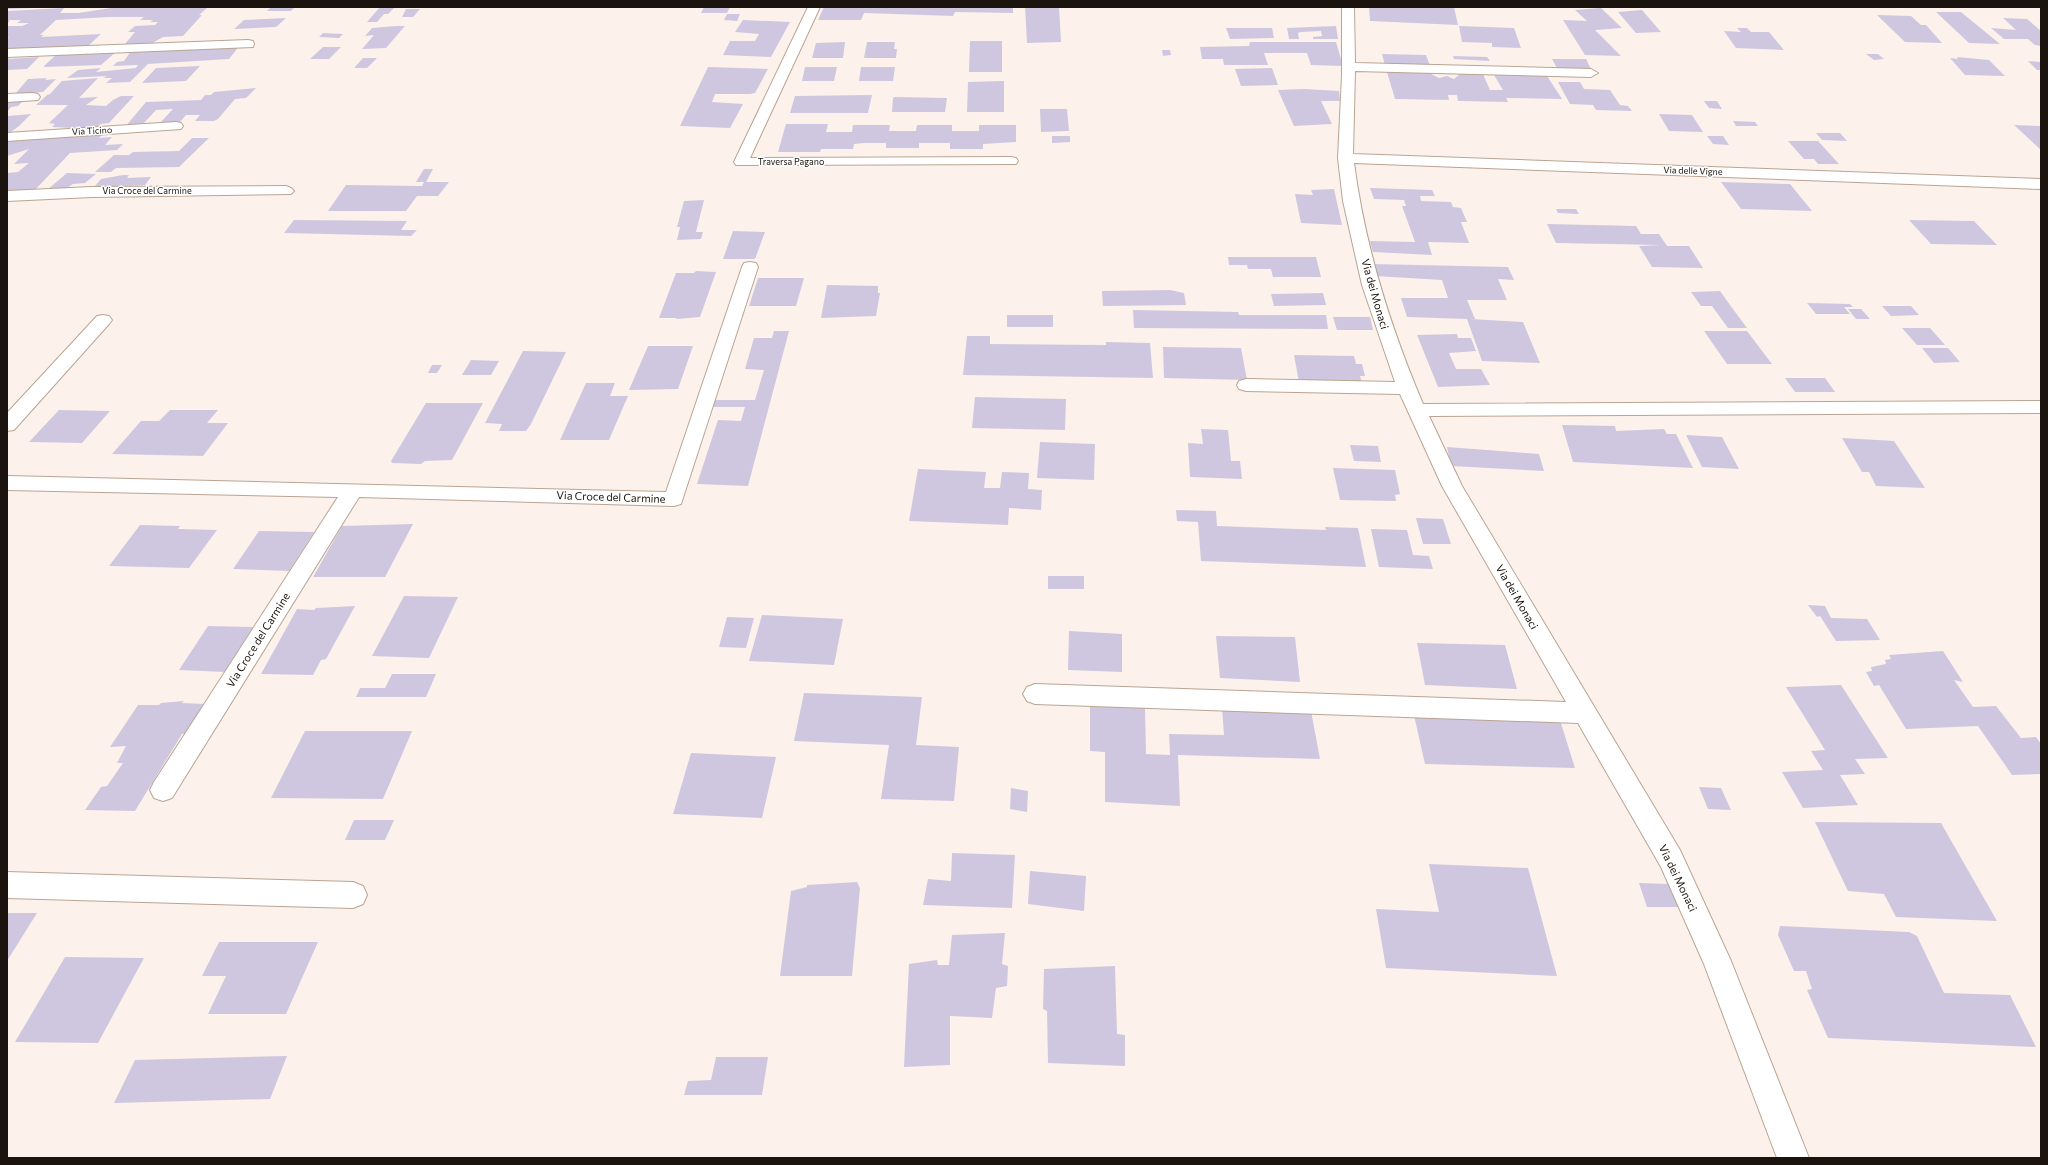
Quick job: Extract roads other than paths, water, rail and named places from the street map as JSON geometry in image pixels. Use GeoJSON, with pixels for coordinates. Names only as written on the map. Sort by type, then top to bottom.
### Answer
{"type":"FeatureCollection","features":[{"type":"Feature","properties":{"kind":"street","name":"Traversa Pagano"},"geometry":{"type":"LineString","coordinates":[[814,7],[741,162],[1011,161]]}},
{"type":"Feature","properties":{"kind":"street","name":"Via dei Monaci"},"geometry":{"type":"LineString","coordinates":[[1348,7],[1349,67],[1345,158],[1355,224],[1379,314],[1429,441],[1452,486],[1671,859],[1728,988],[1792,1158]]}},
{"type":"Feature","properties":{"kind":"street"},"geometry":{"type":"LineString","coordinates":[[7,53],[248,44]]}},
{"type":"Feature","properties":{"kind":"street"},"geometry":{"type":"LineString","coordinates":[[1349,67],[1591,73]]}},
{"type":"Feature","properties":{"kind":"street"},"geometry":{"type":"LineString","coordinates":[[7,98],[33,97]]}},
{"type":"Feature","properties":{"kind":"street","name":"Via Ticino"},"geometry":{"type":"LineString","coordinates":[[7,137],[176,126]]}},
{"type":"Feature","properties":{"kind":"street","name":"Via delle Vigne"},"geometry":{"type":"LineString","coordinates":[[1345,158],[2041,184]]}},
{"type":"Feature","properties":{"kind":"street","name":"Via Croce del Carmine"},"geometry":{"type":"LineString","coordinates":[[7,196],[92,192],[286,191]]}},
{"type":"Feature","properties":{"kind":"street","name":"Via Croce del Carmine"},"geometry":{"type":"LineString","coordinates":[[11,487],[353,490],[674,499],[750,267]]}},
{"type":"Feature","properties":{"kind":"street"},"geometry":{"type":"LineString","coordinates":[[7,425],[103,320]]}},
{"type":"Feature","properties":{"kind":"street"},"geometry":{"type":"LineString","coordinates":[[1246,385],[1408,388]]}},
{"type":"Feature","properties":{"kind":"street"},"geometry":{"type":"LineString","coordinates":[[1417,410],[2041,407]]}},
{"type":"Feature","properties":{"kind":"street","name":"Via Croce del Carmine"},"geometry":{"type":"LineString","coordinates":[[163,790],[353,490]]}},
{"type":"Feature","properties":{"kind":"street"},"geometry":{"type":"LineString","coordinates":[[1200,686],[1530,698],[1580,704]]}},
{"type":"Feature","properties":{"kind":"street"},"geometry":{"type":"LineString","coordinates":[[1035,694],[1580,704]]}},
{"type":"Feature","properties":{"kind":"street"},"geometry":{"type":"LineString","coordinates":[[7,885],[353,895]]}}]}
